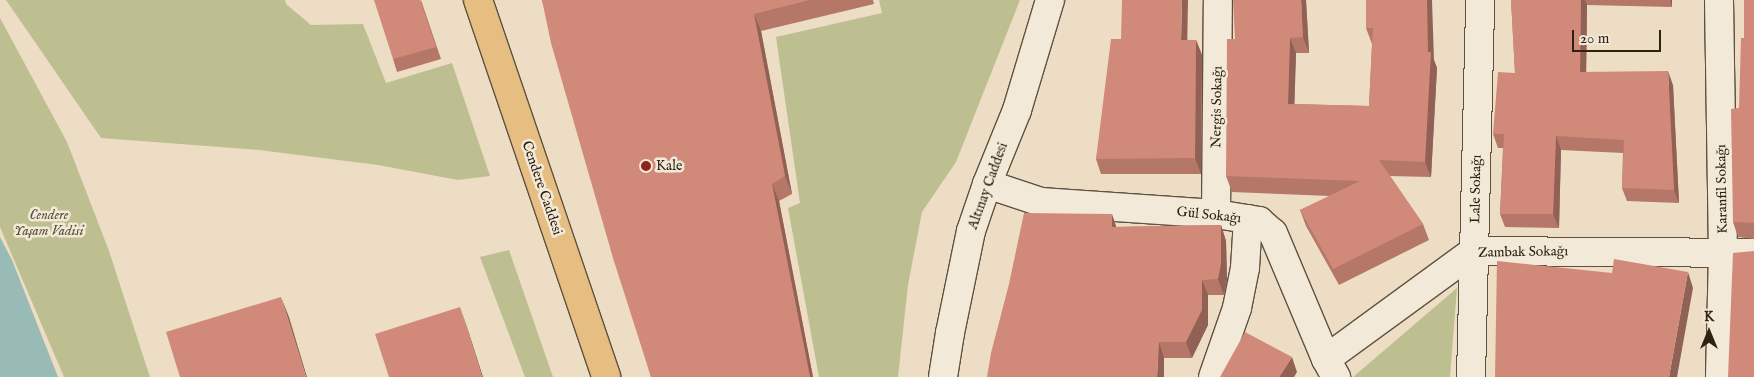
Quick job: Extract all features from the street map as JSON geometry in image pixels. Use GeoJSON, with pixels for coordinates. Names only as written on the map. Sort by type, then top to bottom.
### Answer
{"type":"FeatureCollection","features":[{"type":"Feature","properties":{"kind":"main road","name":"Cendere Caddesi"},"geometry":{"type":"LineString","coordinates":[[478,0],[606,377]]}},
{"type":"Feature","properties":{"kind":"street","name":"Altınay Caddesi"},"geometry":{"type":"LineString","coordinates":[[943,377],[971,231],[987,184],[1017,110],[1050,0]]}},
{"type":"Feature","properties":{"kind":"street","name":"Nergis Sokağı"},"geometry":{"type":"LineString","coordinates":[[1216,214],[1218,0]]}},
{"type":"Feature","properties":{"kind":"street","name":"Lale Sokağı"},"geometry":{"type":"LineString","coordinates":[[1471,377],[1480,0]]}},
{"type":"Feature","properties":{"kind":"street","name":"Karanfil Sokağı"},"geometry":{"type":"LineString","coordinates":[[1719,0],[1723,253],[1720,377]]}},
{"type":"Feature","properties":{"kind":"street","name":"Gül Sokağı"},"geometry":{"type":"LineString","coordinates":[[987,184],[1041,202],[1216,214],[1259,221],[1272,233],[1331,368]]}},
{"type":"Feature","properties":{"kind":"street"},"geometry":{"type":"LineString","coordinates":[[1213,377],[1237,308],[1245,268],[1248,219]]}},
{"type":"Feature","properties":{"kind":"street","name":"Zambak Sokağı"},"geometry":{"type":"LineString","coordinates":[[1331,368],[1474,251],[1754,253]]}},
{"type":"Feature","properties":{"kind":"green space"},"geometry":{"type":"Polygon","coordinates":[[[6,0],[285,0],[286,4],[311,25],[363,24],[386,83],[452,63],[490,176],[458,180],[378,165],[259,150],[101,138],[6,0]]]}},
{"type":"Feature","properties":{"kind":"green space"},"geometry":{"type":"Polygon","coordinates":[[[879,0],[1020,0],[956,162],[922,212],[908,285],[898,377],[819,377],[788,208],[800,203],[776,37],[882,13],[879,0]]]}},
{"type":"Feature","properties":{"kind":"green space","name":"Cendere Yaşam Vadisi"},"geometry":{"type":"Polygon","coordinates":[[[0,18],[67,142],[109,251],[150,377],[64,377],[0,227],[0,18]]]}},
{"type":"Feature","properties":{"kind":"green space"},"geometry":{"type":"Polygon","coordinates":[[[509,250],[553,377],[525,377],[480,257],[509,250]]]}},
{"type":"Feature","properties":{"kind":"green space"},"geometry":{"type":"Polygon","coordinates":[[[1457,288],[1450,377],[1353,377],[1457,288]]]}},
{"type":"Feature","properties":{"kind":"water"},"geometry":{"type":"Polygon","coordinates":[[[0,237],[12,260],[58,377],[0,377],[0,237]]]}},
{"type":"Feature","properties":{"kind":"building"},"geometry":{"type":"Polygon","coordinates":[[[374,0],[420,0],[436,47],[393,59],[374,0]]]}},
{"type":"Feature","properties":{"kind":"building"},"geometry":{"type":"Polygon","coordinates":[[[542,0],[810,0],[754,14],[785,176],[772,184],[810,377],[651,377],[613,258],[551,43],[542,0]]]}},
{"type":"Feature","properties":{"kind":"building"},"geometry":{"type":"Polygon","coordinates":[[[1122,0],[1182,0],[1181,40],[1196,40],[1195,158],[1096,159],[1111,39],[1121,39],[1122,0]]]}},
{"type":"Feature","properties":{"kind":"building"},"geometry":{"type":"Polygon","coordinates":[[[1233,0],[1301,0],[1303,37],[1290,38],[1288,104],[1369,106],[1373,28],[1366,28],[1366,0],[1427,0],[1428,52],[1431,52],[1425,162],[1379,160],[1423,224],[1333,269],[1300,210],[1360,181],[1226,176],[1227,39],[1235,39],[1233,0]]]}},
{"type":"Feature","properties":{"kind":"building"},"geometry":{"type":"Polygon","coordinates":[[[1511,0],[1581,0],[1580,72],[1668,71],[1674,190],[1622,188],[1624,140],[1556,136],[1553,214],[1500,214],[1504,134],[1493,134],[1498,72],[1515,73],[1511,0]]]}},
{"type":"Feature","properties":{"kind":"building"},"geometry":{"type":"Polygon","coordinates":[[[1744,0],[1754,0],[1754,223],[1733,222],[1731,109],[1739,108],[1741,38],[1744,38],[1744,0]]]}},
{"type":"Feature","properties":{"kind":"building"},"geometry":{"type":"Polygon","coordinates":[[[1024,213],[1112,214],[1112,227],[1221,225],[1221,264],[1218,279],[1202,280],[1202,310],[1186,342],[1159,342],[1157,377],[987,377],[1024,213]]]}},
{"type":"Feature","properties":{"kind":"building"},"geometry":{"type":"Polygon","coordinates":[[[1754,251],[1754,377],[1728,377],[1733,253],[1754,251]]]}},
{"type":"Feature","properties":{"kind":"building"},"geometry":{"type":"Polygon","coordinates":[[[1614,259],[1688,272],[1669,377],[1495,377],[1497,261],[1612,273],[1614,259]]]}},
{"type":"Feature","properties":{"kind":"building"},"geometry":{"type":"Polygon","coordinates":[[[281,297],[306,377],[180,377],[166,332],[281,297]]]}},
{"type":"Feature","properties":{"kind":"building"},"geometry":{"type":"Polygon","coordinates":[[[460,307],[482,377],[389,377],[375,334],[460,307]]]}},
{"type":"Feature","properties":{"kind":"building"},"geometry":{"type":"Polygon","coordinates":[[[1245,332],[1292,357],[1279,377],[1220,377],[1245,332]]]}},
{"type":"Feature","properties":{"kind":"place","name":"Kale"},"geometry":{"type":"Point","coordinates":[646,166]}}]}
